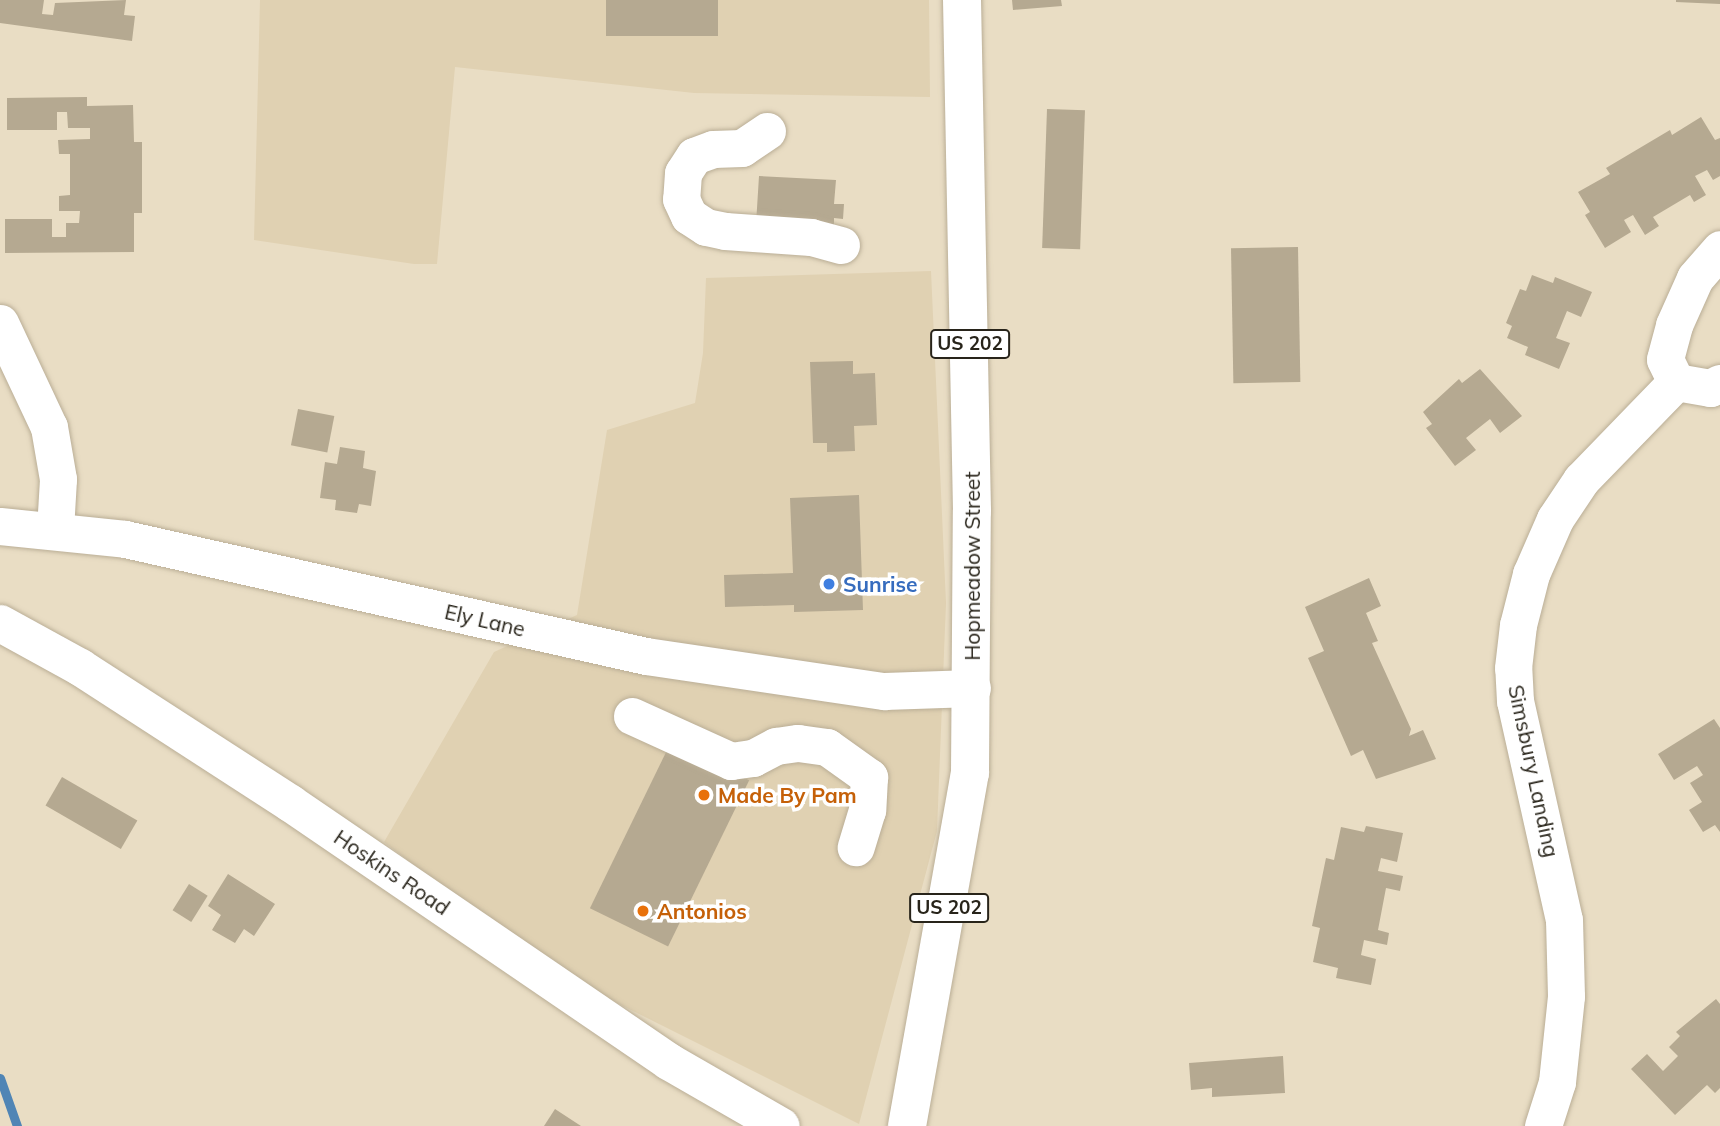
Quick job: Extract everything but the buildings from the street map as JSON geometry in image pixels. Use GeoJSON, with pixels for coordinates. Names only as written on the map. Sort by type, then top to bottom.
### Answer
{"type":"FeatureCollection","features":[{"type":"Feature","properties":{"kind":"highway","name":"Hopmeadow Street"},"geometry":{"type":"LineString","coordinates":[[906,1126],[970,773],[972,688],[962,0]]}},
{"type":"Feature","properties":{"kind":"street"},"geometry":{"type":"LineString","coordinates":[[767,131],[742,148],[713,149],[694,156],[683,173],[681,199],[688,216],[706,227],[725,231],[811,237],[841,245]]}},
{"type":"Feature","properties":{"kind":"street"},"geometry":{"type":"LineString","coordinates":[[1720,248],[1695,278],[1674,325],[1665,359],[1675,382],[1710,388],[1720,383]]}},
{"type":"Feature","properties":{"kind":"street"},"geometry":{"type":"LineString","coordinates":[[0,323],[49,427],[58,479],[55,529]]}},
{"type":"Feature","properties":{"kind":"street","name":"Simsbury Landing"},"geometry":{"type":"LineString","coordinates":[[1543,1126],[1557,1082],[1566,996],[1563,920],[1516,701],[1513,667],[1518,625],[1531,574],[1555,519],[1581,480],[1675,382]]}},
{"type":"Feature","properties":{"kind":"street","name":"Ely Lane"},"geometry":{"type":"LineString","coordinates":[[0,526],[55,529],[125,539],[646,656],[884,691],[972,688]]}},
{"type":"Feature","properties":{"kind":"street","name":"Hoskins Road"},"geometry":{"type":"LineString","coordinates":[[0,623],[80,667],[290,803],[668,1061],[781,1126]]}},
{"type":"Feature","properties":{"kind":"street"},"geometry":{"type":"LineString","coordinates":[[632,716],[732,761],[752,758],[776,746],[827,747],[869,777],[867,810],[856,847]]}},
{"type":"Feature","properties":{"kind":"shaded area"},"geometry":{"type":"Polygon","coordinates":[[[260,0],[929,0],[930,97],[694,93],[455,67],[437,264],[414,264],[254,240],[260,0]]]}},
{"type":"Feature","properties":{"kind":"shaded area"},"geometry":{"type":"Polygon","coordinates":[[[931,271],[946,603],[937,831],[859,1124],[551,970],[384,842],[494,652],[577,615],[607,430],[695,403],[703,353],[706,278],[931,271]]]}},
{"type":"Feature","properties":{"kind":"waterway"},"geometry":{"type":"LineString","coordinates":[[0,1078],[17,1126]]}},
{"type":"Feature","properties":{"kind":"place","name":"Sunrise"},"geometry":{"type":"Point","coordinates":[829,584]}},
{"type":"Feature","properties":{"kind":"place","name":"Made By Pam"},"geometry":{"type":"Point","coordinates":[704,795]}},
{"type":"Feature","properties":{"kind":"place","name":"Antonios"},"geometry":{"type":"Point","coordinates":[643,911]}}]}
